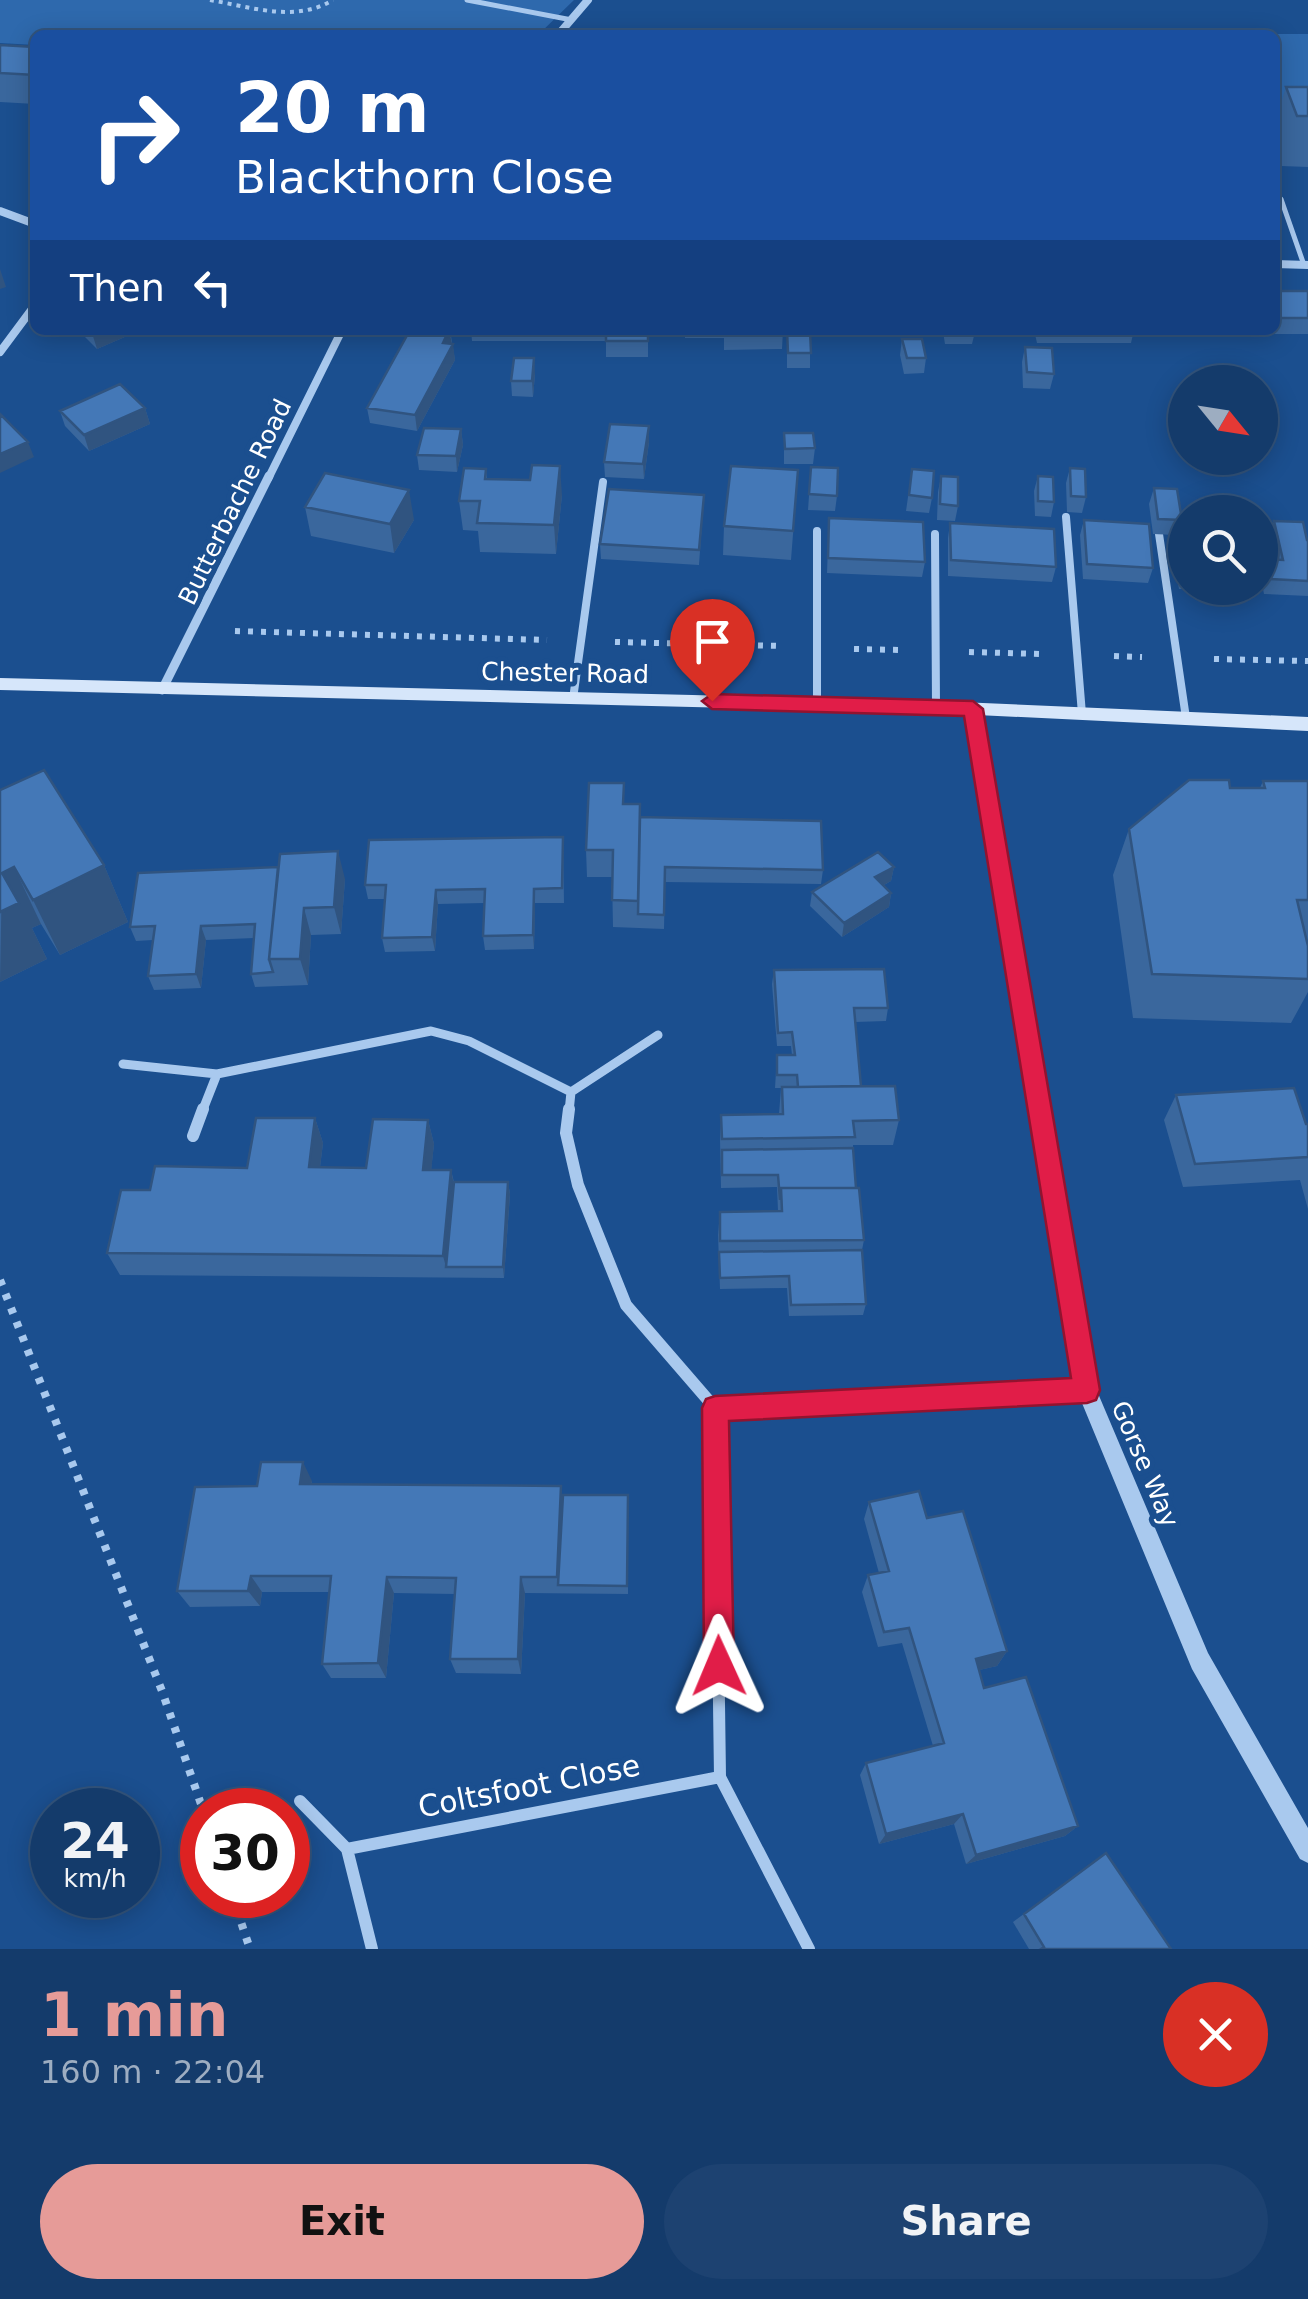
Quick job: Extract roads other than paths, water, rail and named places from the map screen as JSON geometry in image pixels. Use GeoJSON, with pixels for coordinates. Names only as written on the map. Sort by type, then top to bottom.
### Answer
{"type":"FeatureCollection","features":[{"type":"Feature","properties":{"kind":"main road","name":"Chester Road"},"geometry":{"type":"LineString","coordinates":[[0,684],[936,706],[1308,724]]}},
{"type":"Feature","properties":{"kind":"street"},"geometry":{"type":"LineString","coordinates":[[563,30],[588,0]]}},
{"type":"Feature","properties":{"kind":"street"},"geometry":{"type":"LineString","coordinates":[[0,211],[30,222]]}},
{"type":"Feature","properties":{"kind":"street"},"geometry":{"type":"LineString","coordinates":[[1280,264],[1306,265]]}},
{"type":"Feature","properties":{"kind":"street"},"geometry":{"type":"LineString","coordinates":[[0,352],[30,312]]}},
{"type":"Feature","properties":{"kind":"street","name":"Butterbache Road"},"geometry":{"type":"LineString","coordinates":[[162,690],[340,335]]}},
{"type":"Feature","properties":{"kind":"street","name":"Gorse Way"},"geometry":{"type":"LineString","coordinates":[[973,709],[1087,1390],[1200,1661],[1308,1852]]}},
{"type":"Feature","properties":{"kind":"street"},"geometry":{"type":"LineString","coordinates":[[123,1064],[217,1074],[430,1031],[469,1041],[572,1092]]}},
{"type":"Feature","properties":{"kind":"street"},"geometry":{"type":"LineString","coordinates":[[658,1034],[572,1092],[566,1133],[578,1184],[626,1305],[715,1408],[720,1777],[810,1949]]}},
{"type":"Feature","properties":{"kind":"street"},"geometry":{"type":"LineString","coordinates":[[193,1136],[217,1074]]}},
{"type":"Feature","properties":{"kind":"street"},"geometry":{"type":"LineString","coordinates":[[715,1408],[1087,1390]]}},
{"type":"Feature","properties":{"kind":"street","name":"Coltsfoot Close"},"geometry":{"type":"LineString","coordinates":[[347,1849],[720,1777]]}},
{"type":"Feature","properties":{"kind":"street"},"geometry":{"type":"LineString","coordinates":[[310,1810],[347,1849],[372,1949]]}},
{"type":"Feature","properties":{"kind":"lane"},"geometry":{"type":"LineString","coordinates":[[466,0],[572,20]]}},
{"type":"Feature","properties":{"kind":"lane"},"geometry":{"type":"LineString","coordinates":[[1280,199],[1306,265]]}},
{"type":"Feature","properties":{"kind":"lane"},"geometry":{"type":"LineString","coordinates":[[573,698],[603,482]]}},
{"type":"Feature","properties":{"kind":"lane"},"geometry":{"type":"LineString","coordinates":[[1066,518],[1082,714]]}},
{"type":"Feature","properties":{"kind":"lane"},"geometry":{"type":"LineString","coordinates":[[816,531],[818,703]]}},
{"type":"Feature","properties":{"kind":"lane"},"geometry":{"type":"LineString","coordinates":[[934,534],[936,706]]}},
{"type":"Feature","properties":{"kind":"lane"},"geometry":{"type":"LineString","coordinates":[[1159,534],[1186,720]]}}]}
